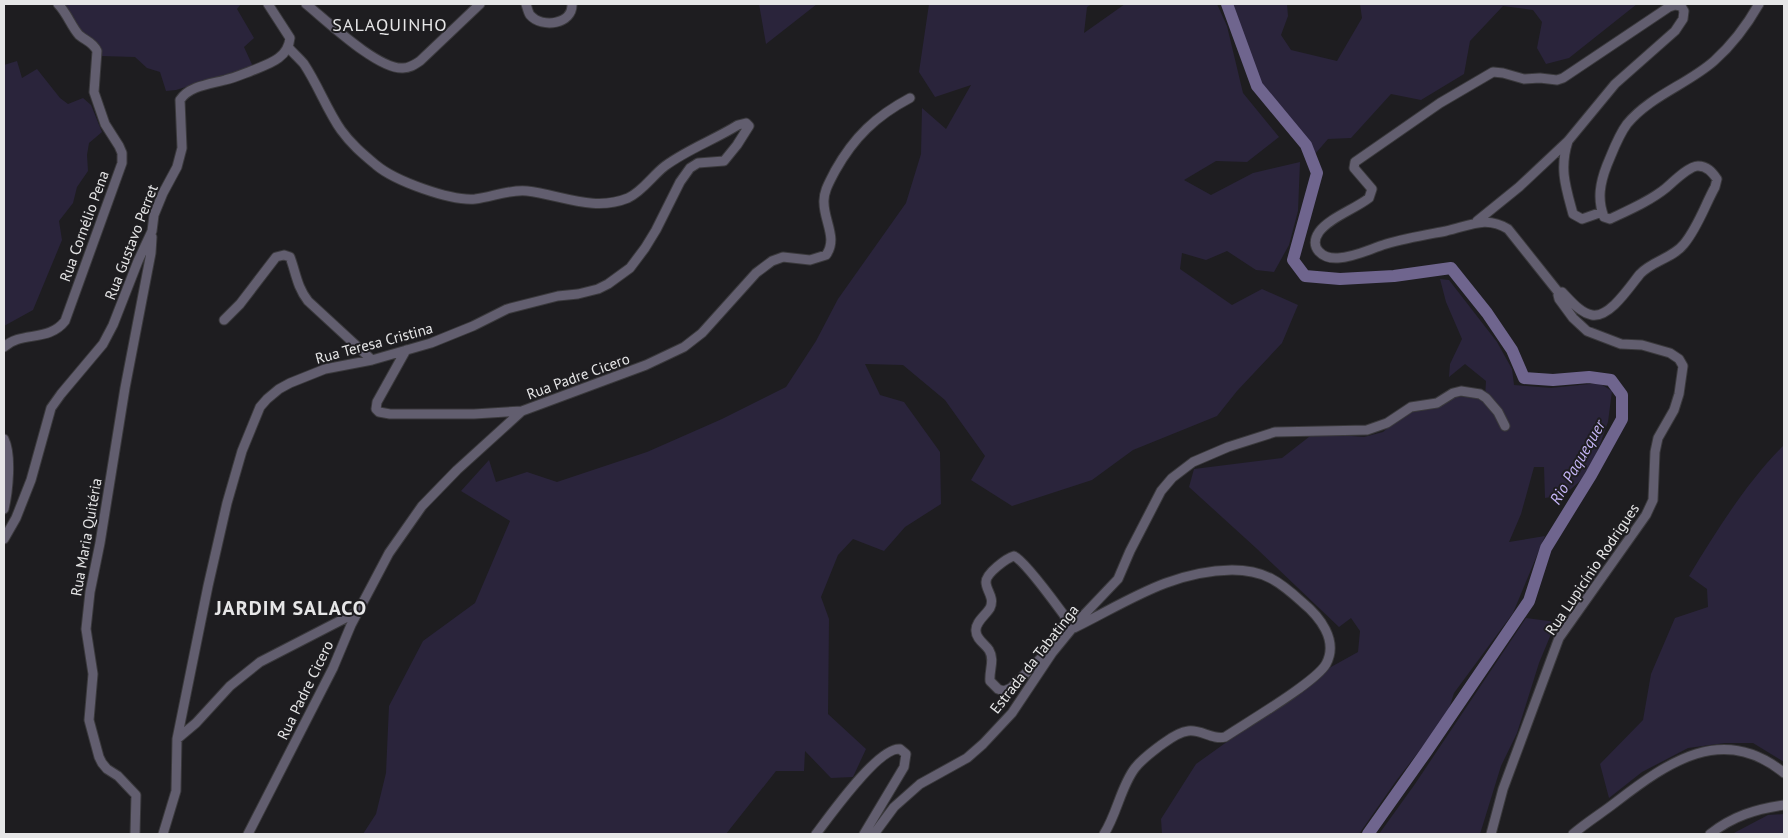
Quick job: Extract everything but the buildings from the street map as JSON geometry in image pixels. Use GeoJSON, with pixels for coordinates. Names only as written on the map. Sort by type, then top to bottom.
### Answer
{"type":"FeatureCollection","features":[{"type":"Feature","properties":{"kind":"street","name":"Rua Cornélio Pena"},"geometry":{"type":"LineString","coordinates":[[4,347],[11,341],[48,334],[56,330],[65,321],[122,163],[120,146],[105,124],[94,92],[97,51],[91,42],[78,33],[70,18],[58,4]]}},
{"type":"Feature","properties":{"kind":"street"},"geometry":{"type":"LineString","coordinates":[[268,4],[290,38],[288,48]]}},
{"type":"Feature","properties":{"kind":"street"},"geometry":{"type":"LineString","coordinates":[[306,4],[378,61],[402,69],[410,68],[420,61],[480,4]]}},
{"type":"Feature","properties":{"kind":"street"},"geometry":{"type":"LineString","coordinates":[[526,4],[529,14],[548,23],[564,20],[570,15],[572,4]]}},
{"type":"Feature","properties":{"kind":"street"},"geometry":{"type":"LineString","coordinates":[[1475,223],[1519,187],[1568,141],[1615,84],[1675,31],[1683,19],[1684,11],[1681,6],[1669,7],[1563,78],[1557,80],[1524,79],[1493,72],[1433,108],[1356,162],[1354,168],[1372,189],[1369,198],[1324,226],[1315,240],[1317,251],[1322,255],[1330,258],[1344,257],[1414,236],[1485,221],[1499,223],[1508,229],[1559,293],[1562,292],[1580,309],[1592,315],[1604,314],[1642,272],[1683,246],[1693,231],[1715,186],[1716,179],[1707,168],[1692,167],[1665,189],[1623,213],[1610,219],[1604,217],[1600,208],[1600,191],[1618,138],[1626,125],[1650,104],[1714,61],[1746,27],[1759,4]]}},
{"type":"Feature","properties":{"kind":"street","name":"Rua Gustavo Perret"},"geometry":{"type":"LineString","coordinates":[[4,539],[16,518],[31,480],[51,408],[103,344],[152,232],[154,215],[158,204],[179,161],[182,135],[179,105],[183,95],[192,89],[230,79],[273,62],[282,56],[288,48]]}},
{"type":"Feature","properties":{"kind":"street","name":"Rua Teresa Cristina"},"geometry":{"type":"LineString","coordinates":[[162,834],[176,791],[177,739],[227,503],[242,451],[260,407],[279,389],[290,382],[325,369],[372,360],[432,343],[508,309],[598,289],[630,268],[656,230],[680,182],[690,168],[698,163],[724,161],[740,141],[749,124],[746,123],[738,126],[686,152],[664,167],[628,198],[604,203],[589,203],[526,191],[472,199],[456,197],[403,181],[378,167],[354,146],[341,130],[303,64],[288,48]]}},
{"type":"Feature","properties":{"kind":"street","name":"Rua Padre Cicero"},"geometry":{"type":"LineString","coordinates":[[248,834],[333,668],[359,611],[389,553],[422,506],[457,470],[522,411],[646,365],[684,347],[702,333],[756,273],[772,261],[784,258],[810,260],[826,255],[831,244],[831,237],[824,210],[825,195],[843,156],[854,140],[874,122],[910,98]]}},
{"type":"Feature","properties":{"kind":"street"},"geometry":{"type":"LineString","coordinates":[[1568,141],[1564,151],[1562,169],[1573,214],[1582,219],[1602,212]]}},
{"type":"Feature","properties":{"kind":"street","name":"Rua Maria Quitéria"},"geometry":{"type":"LineString","coordinates":[[135,834],[136,795],[102,763],[90,720],[93,674],[86,629],[90,592],[100,543],[124,388],[152,254],[152,232]]}},
{"type":"Feature","properties":{"kind":"street"},"geometry":{"type":"LineString","coordinates":[[224,320],[245,297],[276,257],[284,254],[290,257],[302,293],[372,360]]}},
{"type":"Feature","properties":{"kind":"street","name":"Rua Lupicínio Rodrigues"},"geometry":{"type":"LineString","coordinates":[[1491,834],[1503,789],[1560,638],[1646,515],[1653,500],[1655,452],[1658,438],[1674,410],[1682,378],[1682,366],[1679,358],[1670,353],[1642,346],[1621,344],[1587,331],[1573,318],[1559,299],[1559,293]]}},
{"type":"Feature","properties":{"kind":"street"},"geometry":{"type":"LineString","coordinates":[[406,350],[377,402],[376,409],[379,412],[390,414],[474,414],[522,411]]}},
{"type":"Feature","properties":{"kind":"street","name":"Estrada da Tabatinga"},"geometry":{"type":"LineString","coordinates":[[874,834],[894,807],[920,784],[967,758],[1012,713],[1053,649],[1118,579],[1130,551],[1161,491],[1172,478],[1193,462],[1228,447],[1275,432],[1367,430],[1380,426],[1411,407],[1437,403],[1453,393],[1461,391],[1480,394],[1486,398],[1506,426]]}},
{"type":"Feature","properties":{"kind":"street"},"geometry":{"type":"LineString","coordinates":[[4,439],[8,456],[8,475],[4,509]]}},
{"type":"Feature","properties":{"kind":"street"},"geometry":{"type":"LineString","coordinates":[[1014,556],[1021,561],[1065,616],[1065,622],[1053,649],[1008,690],[1002,691],[992,684],[990,677],[992,656],[988,648],[977,636],[976,631],[977,626],[990,608],[992,601],[986,584],[987,578],[1008,558],[1014,556]]}},
{"type":"Feature","properties":{"kind":"street"},"geometry":{"type":"LineString","coordinates":[[1071,630],[1153,587],[1185,577],[1231,570],[1264,574],[1276,580],[1316,614],[1324,624],[1329,640],[1329,655],[1327,663],[1322,670],[1225,737],[1214,737],[1189,731],[1180,733],[1151,753],[1136,767],[1131,775],[1116,814],[1104,834]]}},
{"type":"Feature","properties":{"kind":"street"},"geometry":{"type":"LineString","coordinates":[[177,739],[196,723],[230,686],[260,662],[359,611]]}},
{"type":"Feature","properties":{"kind":"street"},"geometry":{"type":"LineString","coordinates":[[816,834],[840,802],[870,768],[894,749],[900,749],[906,754],[904,767],[864,834]]}},
{"type":"Feature","properties":{"kind":"street"},"geometry":{"type":"LineString","coordinates":[[1573,834],[1641,782],[1666,766],[1685,757],[1728,749],[1744,751],[1772,763],[1784,773]]}},
{"type":"Feature","properties":{"kind":"street"},"geometry":{"type":"LineString","coordinates":[[1710,834],[1731,820],[1748,812],[1784,805]]}},
{"type":"Feature","properties":{"kind":"shaded area"},"geometry":{"type":"Polygon","coordinates":[[[65,4],[241,4],[237,9],[254,38],[244,47],[255,71],[228,74],[176,90],[166,91],[160,72],[147,68],[135,57],[101,56],[80,32],[65,4]]]}},
{"type":"Feature","properties":{"kind":"shaded area"},"geometry":{"type":"Polygon","coordinates":[[[759,4],[817,4],[766,44],[759,4]]]}},
{"type":"Feature","properties":{"kind":"shaded area"},"geometry":{"type":"Polygon","coordinates":[[[929,4],[1092,4],[1087,7],[1084,33],[1125,4],[1217,4],[1227,26],[1243,93],[1279,137],[1247,162],[1216,161],[1184,180],[1211,195],[1253,173],[1300,162],[1298,211],[1289,245],[1274,272],[1256,270],[1227,251],[1206,260],[1182,253],[1180,269],[1232,305],[1262,289],[1298,305],[1282,343],[1237,391],[1217,416],[1133,450],[1092,480],[1012,506],[971,480],[985,456],[945,400],[903,365],[865,364],[880,395],[904,402],[940,452],[941,504],[905,527],[884,551],[853,539],[838,555],[821,597],[829,619],[828,714],[866,749],[853,777],[831,778],[805,751],[804,771],[776,771],[726,834],[363,834],[376,814],[386,773],[389,706],[423,641],[475,603],[510,521],[461,491],[489,460],[496,482],[527,472],[557,482],[647,452],[722,419],[786,387],[816,341],[838,299],[906,203],[921,154],[922,108],[946,129],[971,85],[935,97],[919,72],[929,4]]]}},
{"type":"Feature","properties":{"kind":"shaded area"},"geometry":{"type":"Polygon","coordinates":[[[1231,4],[1287,4],[1288,16],[1281,35],[1291,50],[1337,61],[1362,18],[1360,4],[1637,4],[1569,58],[1546,64],[1537,48],[1542,22],[1533,10],[1503,6],[1470,41],[1464,74],[1421,100],[1391,94],[1351,138],[1328,139],[1315,154],[1310,142],[1262,87],[1231,4]]]}},
{"type":"Feature","properties":{"kind":"shaded area"},"geometry":{"type":"Polygon","coordinates":[[[17,61],[22,78],[37,69],[60,98],[68,104],[83,98],[91,105],[102,132],[89,143],[87,155],[88,171],[77,187],[73,203],[59,221],[62,240],[33,310],[4,326],[4,65],[17,61]]]}},
{"type":"Feature","properties":{"kind":"shaded area"},"geometry":{"type":"Polygon","coordinates":[[[1440,279],[1449,280],[1497,342],[1512,369],[1514,385],[1551,388],[1599,383],[1612,391],[1608,422],[1587,475],[1564,495],[1545,498],[1544,467],[1534,467],[1521,514],[1509,542],[1545,536],[1513,613],[1454,693],[1447,715],[1396,781],[1359,834],[1162,834],[1161,819],[1196,764],[1331,667],[1358,652],[1360,631],[1351,618],[1339,627],[1189,487],[1194,469],[1282,458],[1314,433],[1364,437],[1383,432],[1408,410],[1434,409],[1450,396],[1485,398],[1486,381],[1465,364],[1449,377],[1450,364],[1462,339],[1446,302],[1440,279]]]}},
{"type":"Feature","properties":{"kind":"shaded area"},"geometry":{"type":"Polygon","coordinates":[[[1784,445],[1784,762],[1753,743],[1725,743],[1688,748],[1642,772],[1609,798],[1600,764],[1643,720],[1651,674],[1675,618],[1708,607],[1707,589],[1689,576],[1721,524],[1757,475],[1784,445]]]}},
{"type":"Feature","properties":{"kind":"shaded area"},"geometry":{"type":"Polygon","coordinates":[[[1526,618],[1556,622],[1539,663],[1517,733],[1501,766],[1480,834],[1379,834],[1415,784],[1526,618]]]}},
{"type":"Feature","properties":{"kind":"shaded area"},"geometry":{"type":"Polygon","coordinates":[[[1784,814],[1784,834],[1732,834],[1768,815],[1784,814]]]}},
{"type":"Feature","properties":{"kind":"waterway","name":"Rio Paquequer"},"geometry":{"type":"LineString","coordinates":[[1227,4],[1257,86],[1306,145],[1317,173],[1293,260],[1305,276],[1340,279],[1394,276],[1451,268],[1487,313],[1512,350],[1524,378],[1553,380],[1589,377],[1611,380],[1622,395],[1622,419],[1591,475],[1546,548],[1529,601],[1368,834]]}},
{"type":"Feature","properties":{"kind":"district","name":"SALAQUINHO"},"geometry":{"type":"Point","coordinates":[390,24]}},
{"type":"Feature","properties":{"kind":"district","name":"JARDIM SALACO"},"geometry":{"type":"Point","coordinates":[291,608]}}]}
